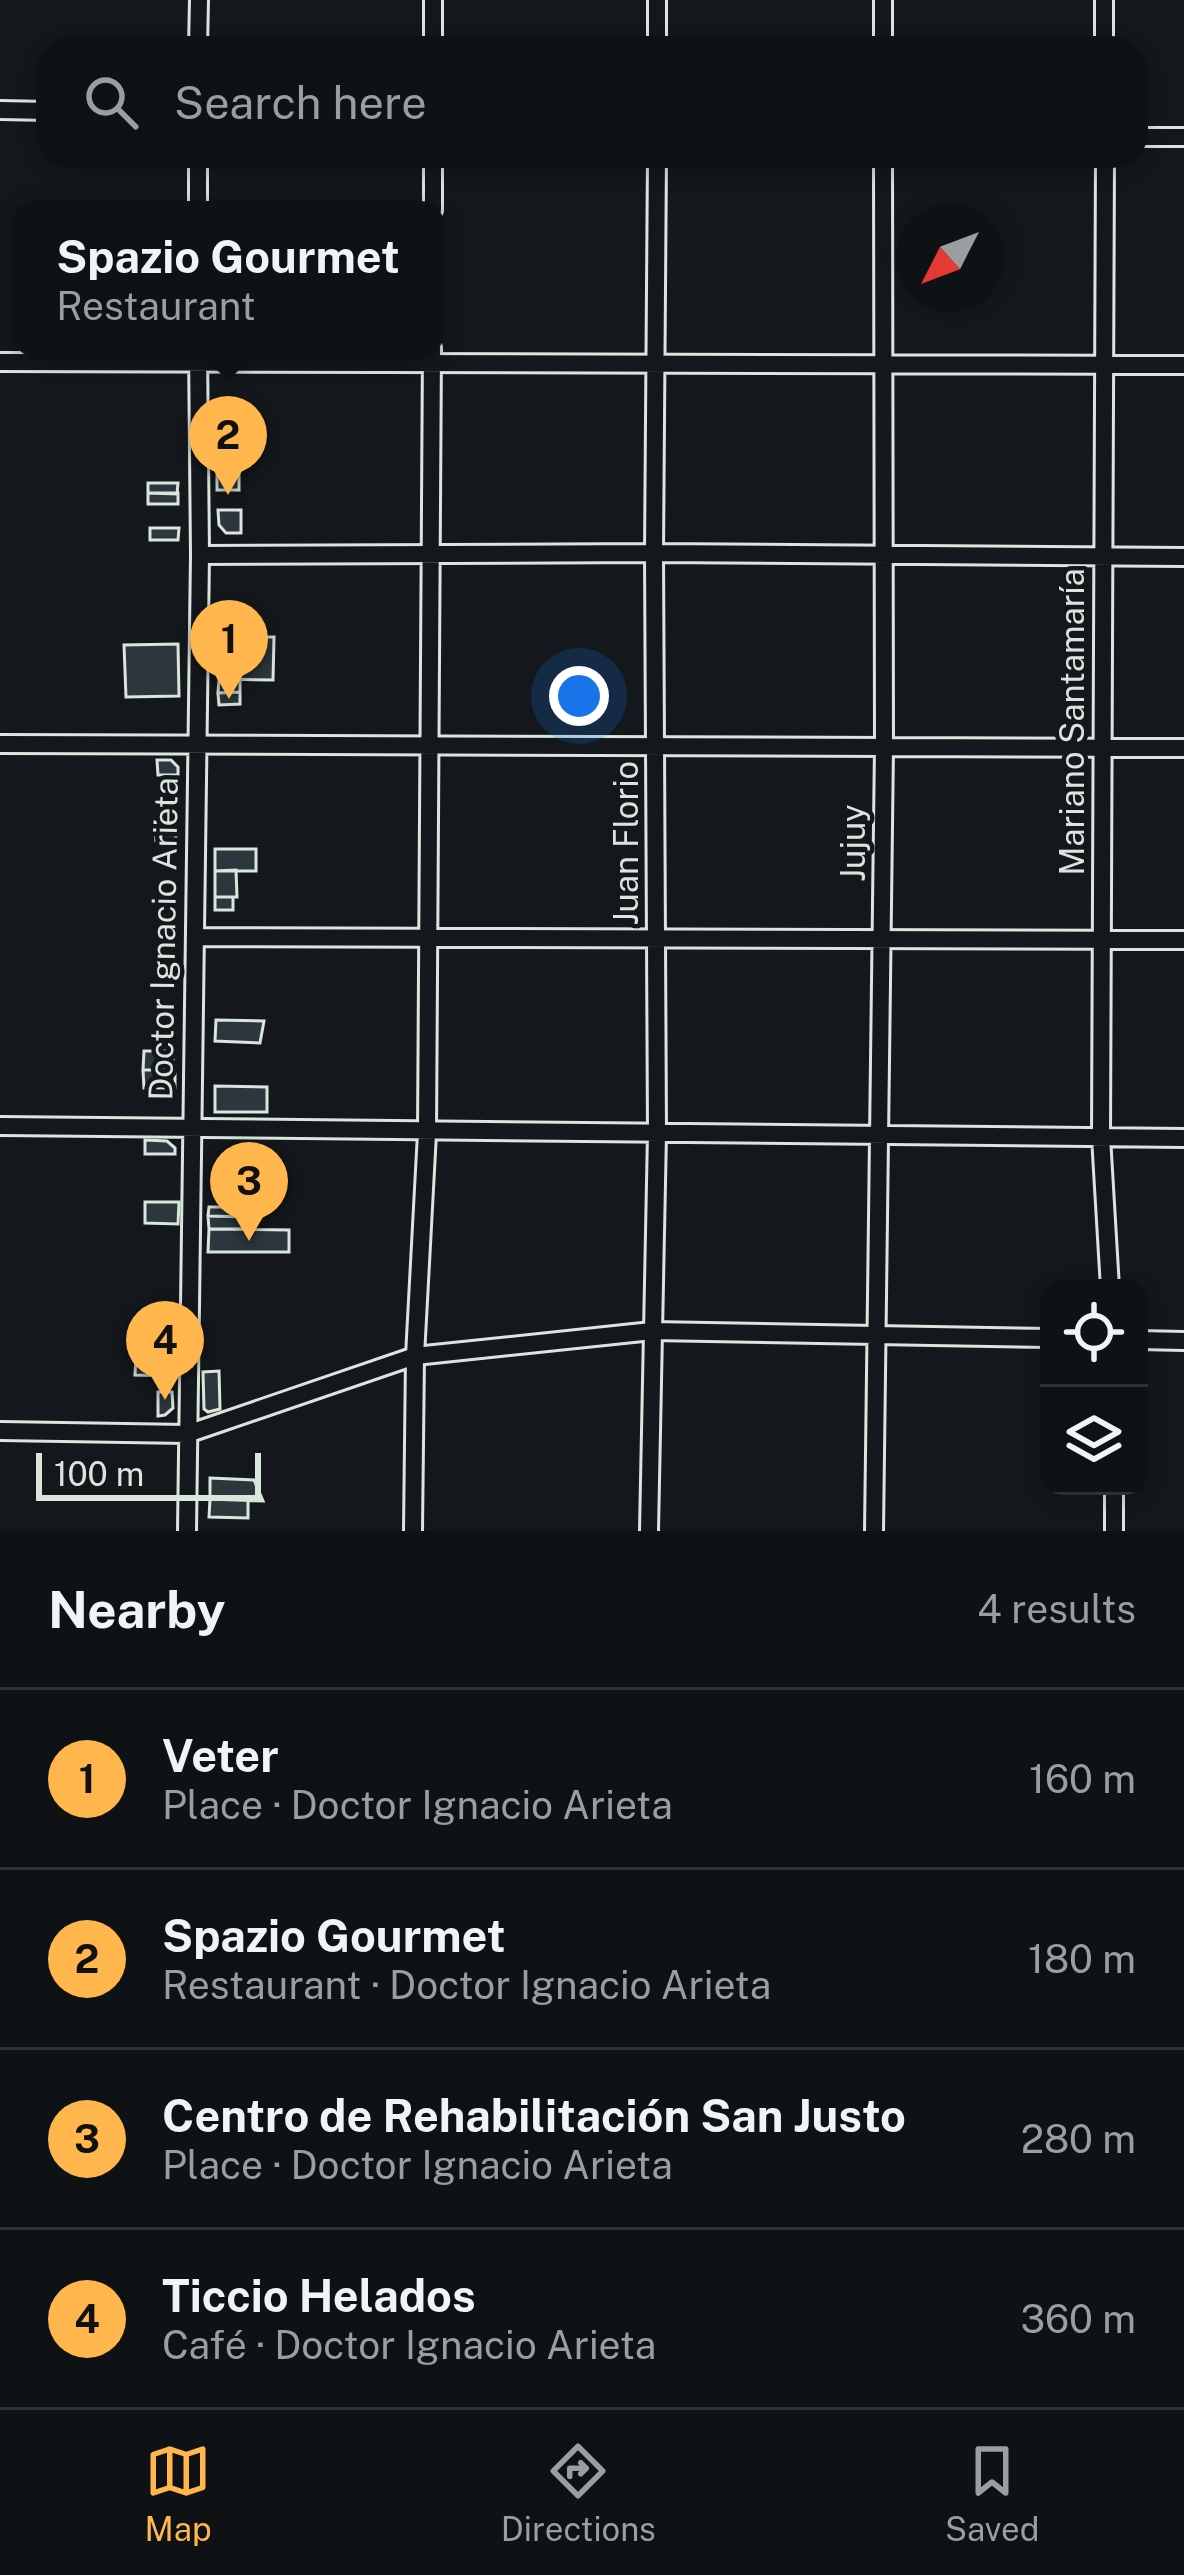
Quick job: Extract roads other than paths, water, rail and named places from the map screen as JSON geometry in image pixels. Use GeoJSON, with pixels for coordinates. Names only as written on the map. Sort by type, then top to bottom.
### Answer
{"type":"FeatureCollection","features":[{"type":"Feature","properties":{"kind":"street"},"geometry":{"type":"LineString","coordinates":[[198,36],[199,0]]}},
{"type":"Feature","properties":{"kind":"street"},"geometry":{"type":"LineString","coordinates":[[433,0],[433,36]]}},
{"type":"Feature","properties":{"kind":"street"},"geometry":{"type":"LineString","coordinates":[[657,0],[657,36]]}},
{"type":"Feature","properties":{"kind":"street"},"geometry":{"type":"LineString","coordinates":[[883,0],[883,36]]}},
{"type":"Feature","properties":{"kind":"street"},"geometry":{"type":"LineString","coordinates":[[1104,0],[1104,36]]}},
{"type":"Feature","properties":{"kind":"street"},"geometry":{"type":"LineString","coordinates":[[0,110],[36,111]]}},
{"type":"Feature","properties":{"kind":"street"},"geometry":{"type":"LineString","coordinates":[[1148,136],[1184,137]]}},
{"type":"Feature","properties":{"kind":"street"},"geometry":{"type":"LineString","coordinates":[[198,168],[198,201]]}},
{"type":"Feature","properties":{"kind":"street"},"geometry":{"type":"LineString","coordinates":[[433,168],[433,201]]}},
{"type":"Feature","properties":{"kind":"street","name":"Juan Florio"},"geometry":{"type":"LineString","coordinates":[[650,1531],[657,1132],[657,168]]}},
{"type":"Feature","properties":{"kind":"street","name":"Jujuy"},"geometry":{"type":"LineString","coordinates":[[874,1531],[884,747],[884,168]]}},
{"type":"Feature","properties":{"kind":"street","name":"Mariano Santamaría"},"geometry":{"type":"LineString","coordinates":[[1105,168],[1101,1137],[1109,1279]]}},
{"type":"Feature","properties":{"kind":"street"},"geometry":{"type":"LineString","coordinates":[[444,355],[656,364],[1184,365]]}},
{"type":"Feature","properties":{"kind":"street"},"geometry":{"type":"LineString","coordinates":[[0,362],[141,357]]}},
{"type":"Feature","properties":{"kind":"street","name":"Doctor Ignacio Arieta"},"geometry":{"type":"LineString","coordinates":[[187,1531],[200,556],[198,357]]}},
{"type":"Feature","properties":{"kind":"street"},"geometry":{"type":"LineString","coordinates":[[413,1531],[415,1356],[428,1133],[432,357]]}},
{"type":"Feature","properties":{"kind":"street"},"geometry":{"type":"LineString","coordinates":[[200,556],[1184,557]]}},
{"type":"Feature","properties":{"kind":"street"},"geometry":{"type":"LineString","coordinates":[[0,744],[1184,748]]}},
{"type":"Feature","properties":{"kind":"street"},"geometry":{"type":"LineString","coordinates":[[196,937],[1184,940]]}},
{"type":"Feature","properties":{"kind":"street"},"geometry":{"type":"LineString","coordinates":[[0,1126],[1184,1138]]}},
{"type":"Feature","properties":{"kind":"street"},"geometry":{"type":"LineString","coordinates":[[0,1431],[187,1434],[415,1356],[652,1330],[1040,1338]]}},
{"type":"Feature","properties":{"kind":"street"},"geometry":{"type":"LineString","coordinates":[[1148,1340],[1184,1341]]}},
{"type":"Feature","properties":{"kind":"street"},"geometry":{"type":"LineString","coordinates":[[1114,1495],[1114,1531]]}},
{"type":"Feature","properties":{"kind":"place","name":"Spazio Gourmet"},"geometry":{"type":"Point","coordinates":[228,495]}},
{"type":"Feature","properties":{"kind":"place","name":"Veter"},"geometry":{"type":"Point","coordinates":[229,699]}},
{"type":"Feature","properties":{"kind":"place","name":"Centro de Rehabilitación San Justo"},"geometry":{"type":"Point","coordinates":[249,1241]}},
{"type":"Feature","properties":{"kind":"place","name":"Ticcio Helados"},"geometry":{"type":"Point","coordinates":[165,1400]}}]}
